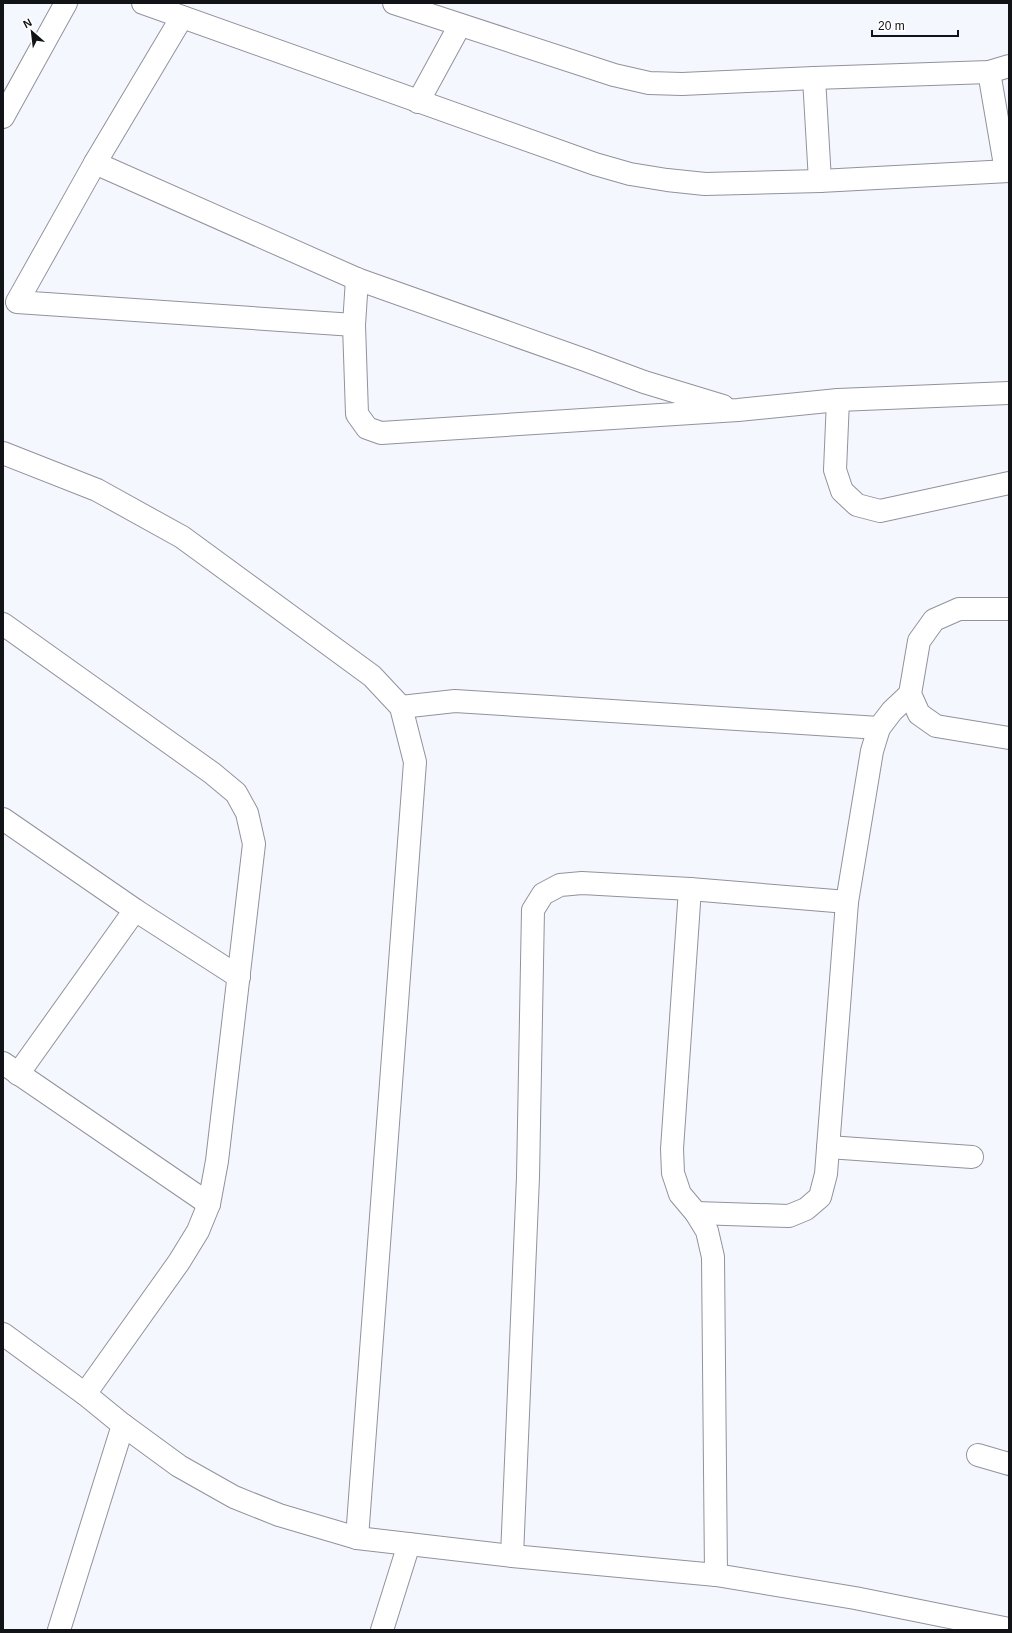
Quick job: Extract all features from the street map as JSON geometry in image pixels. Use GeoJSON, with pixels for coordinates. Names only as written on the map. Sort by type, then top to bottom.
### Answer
{"type":"FeatureCollection","features":[{"type":"Feature","properties":{"kind":"street"},"geometry":{"type":"LineString","coordinates":[[3,117],[66,3]]}},
{"type":"Feature","properties":{"kind":"street"},"geometry":{"type":"LineString","coordinates":[[143,3],[418,102],[595,164],[630,174],[705,184],[1008,171],[999,69],[682,84],[649,83],[614,75],[394,3]]}},
{"type":"Feature","properties":{"kind":"street"},"geometry":{"type":"LineString","coordinates":[[182,17],[95,162],[17,302],[354,324]]}},
{"type":"Feature","properties":{"kind":"street"},"geometry":{"type":"LineString","coordinates":[[418,102],[460,25]]}},
{"type":"Feature","properties":{"kind":"street"},"geometry":{"type":"LineString","coordinates":[[814,78],[820,180]]}},
{"type":"Feature","properties":{"kind":"street"},"geometry":{"type":"LineString","coordinates":[[95,162],[357,279],[644,382],[738,410]]}},
{"type":"Feature","properties":{"kind":"street"},"geometry":{"type":"LineString","coordinates":[[357,279],[354,324],[357,414],[367,428],[381,433],[738,410],[838,400],[1009,393]]}},
{"type":"Feature","properties":{"kind":"street"},"geometry":{"type":"LineString","coordinates":[[838,400],[836,470],[842,491],[857,505],[880,511],[1009,483]]}},
{"type":"Feature","properties":{"kind":"street"},"geometry":{"type":"LineString","coordinates":[[3,453],[97,490],[182,537],[372,676],[401,708],[415,762],[357,1538]]}},
{"type":"Feature","properties":{"kind":"street"},"geometry":{"type":"LineString","coordinates":[[1009,609],[959,609],[934,620],[919,641],[910,694],[919,714],[936,726],[1009,738]]}},
{"type":"Feature","properties":{"kind":"street"},"geometry":{"type":"LineString","coordinates":[[5,630],[212,773],[236,793],[247,813],[254,844],[217,1162],[209,1204],[198,1231],[179,1262],[85,1394]]}},
{"type":"Feature","properties":{"kind":"street"},"geometry":{"type":"LineString","coordinates":[[696,1213],[789,1216],[806,1209],[820,1197],[826,1174],[847,902],[872,751],[879,728],[892,711],[910,694]]}},
{"type":"Feature","properties":{"kind":"street"},"geometry":{"type":"LineString","coordinates":[[401,708],[455,701],[879,728]]}},
{"type":"Feature","properties":{"kind":"street"},"geometry":{"type":"LineString","coordinates":[[3,819],[135,910],[239,977]]}},
{"type":"Feature","properties":{"kind":"street"},"geometry":{"type":"LineString","coordinates":[[512,1556],[528,1177],[533,910],[543,894],[560,885],[582,883],[690,889],[847,902]]}},
{"type":"Feature","properties":{"kind":"street"},"geometry":{"type":"LineString","coordinates":[[690,889],[672,1149],[673,1173],[680,1194],[696,1213],[707,1231],[713,1257],[716,1575]]}},
{"type":"Feature","properties":{"kind":"street"},"geometry":{"type":"LineString","coordinates":[[135,910],[10,1068],[209,1204]]}},
{"type":"Feature","properties":{"kind":"street"},"geometry":{"type":"LineString","coordinates":[[828,1147],[972,1157]]}},
{"type":"Feature","properties":{"kind":"street"},"geometry":{"type":"LineString","coordinates":[[3,1334],[85,1394],[123,1425],[179,1466],[234,1497],[279,1515],[357,1538],[512,1556],[716,1575],[855,1598],[1009,1629]]}},
{"type":"Feature","properties":{"kind":"street"},"geometry":{"type":"LineString","coordinates":[[59,1630],[123,1425]]}},
{"type":"Feature","properties":{"kind":"street"},"geometry":{"type":"LineString","coordinates":[[978,1455],[1009,1464]]}},
{"type":"Feature","properties":{"kind":"street"},"geometry":{"type":"LineString","coordinates":[[382,1630],[409,1544]]}}]}
